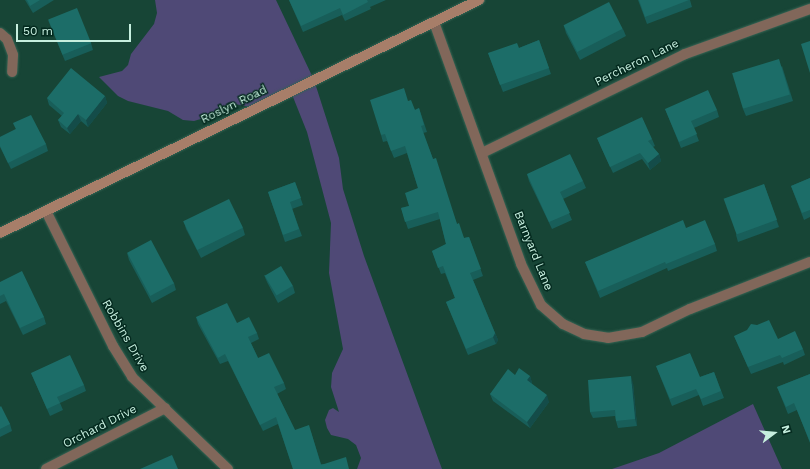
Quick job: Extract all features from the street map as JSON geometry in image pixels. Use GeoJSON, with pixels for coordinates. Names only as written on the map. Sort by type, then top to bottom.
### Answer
{"type":"FeatureCollection","features":[{"type":"Feature","properties":{"kind":"main road","name":"Roslyn Road"},"geometry":{"type":"LineString","coordinates":[[0,234],[479,0]]}},
{"type":"Feature","properties":{"kind":"street","name":"Percheron Lane"},"geometry":{"type":"LineString","coordinates":[[482,153],[685,54],[810,9]]}},
{"type":"Feature","properties":{"kind":"street","name":"Barnyard Lane"},"geometry":{"type":"LineString","coordinates":[[434,22],[534,293],[553,316],[584,334],[608,338],[642,332],[690,309],[809,265]]}},
{"type":"Feature","properties":{"kind":"street"},"geometry":{"type":"LineString","coordinates":[[0,33],[6,40],[13,55],[12,72]]}},
{"type":"Feature","properties":{"kind":"street","name":"Robbins Drive"},"geometry":{"type":"LineString","coordinates":[[46,211],[124,364],[140,386],[228,469]]}},
{"type":"Feature","properties":{"kind":"street","name":"Orchard Drive"},"geometry":{"type":"LineString","coordinates":[[46,469],[165,408]]}},
{"type":"Feature","properties":{"kind":"shaded area"},"geometry":{"type":"Polygon","coordinates":[[[155,0],[276,0],[314,80],[339,158],[343,189],[364,256],[442,469],[357,469],[361,458],[356,445],[348,439],[331,435],[327,428],[325,420],[329,410],[333,408],[339,412],[331,387],[332,373],[343,349],[329,273],[331,223],[307,132],[291,92],[255,108],[230,103],[204,118],[194,121],[183,120],[168,111],[128,101],[118,96],[99,77],[122,71],[128,65],[131,54],[154,24],[157,13],[155,0]]]}},
{"type":"Feature","properties":{"kind":"shaded area"},"geometry":{"type":"Polygon","coordinates":[[[753,404],[782,469],[612,469],[659,453],[753,404]]]}},
{"type":"Feature","properties":{"kind":"building"},"geometry":{"type":"Polygon","coordinates":[[[27,0],[40,0],[30,6],[27,0]]]}},
{"type":"Feature","properties":{"kind":"building"},"geometry":{"type":"Polygon","coordinates":[[[289,0],[367,0],[368,2],[343,15],[340,8],[301,26],[289,0]]]}},
{"type":"Feature","properties":{"kind":"building"},"geometry":{"type":"Polygon","coordinates":[[[639,0],[689,0],[645,17],[639,0]]]}},
{"type":"Feature","properties":{"kind":"building"},"geometry":{"type":"Polygon","coordinates":[[[609,2],[623,29],[577,52],[564,25],[609,2]]]}},
{"type":"Feature","properties":{"kind":"building"},"geometry":{"type":"Polygon","coordinates":[[[77,8],[91,43],[62,55],[48,20],[77,8]]]}},
{"type":"Feature","properties":{"kind":"building"},"geometry":{"type":"Polygon","coordinates":[[[539,40],[549,68],[500,85],[488,53],[517,43],[519,48],[539,40]]]}},
{"type":"Feature","properties":{"kind":"building"},"geometry":{"type":"Polygon","coordinates":[[[810,41],[810,73],[801,44],[810,41]]]}},
{"type":"Feature","properties":{"kind":"building"},"geometry":{"type":"Polygon","coordinates":[[[779,59],[790,94],[743,109],[732,73],[779,59]]]}},
{"type":"Feature","properties":{"kind":"building"},"geometry":{"type":"Polygon","coordinates":[[[71,68],[105,96],[86,120],[78,114],[67,128],[58,120],[64,113],[47,98],[71,68]]]}},
{"type":"Feature","properties":{"kind":"building"},"geometry":{"type":"Polygon","coordinates":[[[404,88],[408,101],[411,100],[415,110],[419,108],[424,125],[421,126],[433,159],[436,158],[457,224],[459,223],[464,238],[469,237],[481,269],[470,273],[495,333],[493,337],[466,349],[446,302],[455,298],[443,266],[438,268],[432,251],[446,244],[438,212],[405,222],[401,208],[409,206],[405,193],[418,188],[405,146],[391,151],[385,134],[381,135],[370,100],[404,88]]]}},
{"type":"Feature","properties":{"kind":"building"},"geometry":{"type":"Polygon","coordinates":[[[708,90],[717,110],[691,121],[697,134],[679,142],[665,109],[708,90]]]}},
{"type":"Feature","properties":{"kind":"building"},"geometry":{"type":"Polygon","coordinates":[[[31,115],[46,144],[8,163],[0,146],[0,137],[16,129],[13,123],[31,115]]]}},
{"type":"Feature","properties":{"kind":"building"},"geometry":{"type":"Polygon","coordinates":[[[642,117],[652,139],[648,141],[659,154],[648,163],[640,153],[610,167],[597,138],[642,117]]]}},
{"type":"Feature","properties":{"kind":"building"},"geometry":{"type":"Polygon","coordinates":[[[570,154],[583,181],[560,192],[570,213],[549,222],[527,174],[570,154]]]}},
{"type":"Feature","properties":{"kind":"building"},"geometry":{"type":"Polygon","coordinates":[[[810,178],[810,210],[802,213],[791,186],[810,178]]]}},
{"type":"Feature","properties":{"kind":"building"},"geometry":{"type":"Polygon","coordinates":[[[295,182],[301,198],[290,202],[299,229],[283,235],[268,192],[295,182]]]}},
{"type":"Feature","properties":{"kind":"building"},"geometry":{"type":"Polygon","coordinates":[[[764,184],[777,220],[737,234],[724,199],[764,184]]]}},
{"type":"Feature","properties":{"kind":"building"},"geometry":{"type":"Polygon","coordinates":[[[229,199],[243,228],[197,250],[183,221],[229,199]]]}},
{"type":"Feature","properties":{"kind":"building"},"geometry":{"type":"Polygon","coordinates":[[[683,220],[686,228],[705,220],[715,244],[666,264],[665,262],[598,291],[585,262],[683,220]]]}},
{"type":"Feature","properties":{"kind":"building"},"geometry":{"type":"Polygon","coordinates":[[[151,240],[174,283],[150,296],[127,253],[151,240]]]}},
{"type":"Feature","properties":{"kind":"building"},"geometry":{"type":"Polygon","coordinates":[[[281,266],[293,286],[277,296],[265,276],[281,266]]]}},
{"type":"Feature","properties":{"kind":"building"},"geometry":{"type":"Polygon","coordinates":[[[22,271],[44,317],[20,328],[4,294],[0,296],[0,282],[22,271]]]}},
{"type":"Feature","properties":{"kind":"building"},"geometry":{"type":"Polygon","coordinates":[[[227,303],[237,323],[249,317],[257,333],[248,337],[258,358],[269,353],[284,383],[274,387],[295,430],[309,425],[321,465],[346,457],[349,469],[293,469],[276,417],[260,425],[225,354],[218,358],[196,317],[227,303]]]}},
{"type":"Feature","properties":{"kind":"building"},"geometry":{"type":"Polygon","coordinates":[[[769,320],[778,339],[795,331],[803,349],[782,358],[780,355],[748,367],[734,336],[747,330],[751,324],[757,325],[769,320]]]}},
{"type":"Feature","properties":{"kind":"building"},"geometry":{"type":"Polygon","coordinates":[[[690,353],[700,377],[714,372],[721,391],[701,399],[696,389],[670,399],[656,366],[690,353]]]}},
{"type":"Feature","properties":{"kind":"building"},"geometry":{"type":"Polygon","coordinates":[[[70,355],[84,385],[57,397],[60,403],[47,409],[31,373],[70,355]]]}},
{"type":"Feature","properties":{"kind":"building"},"geometry":{"type":"Polygon","coordinates":[[[519,368],[530,376],[527,380],[547,395],[527,422],[490,394],[508,369],[515,375],[519,368]]]}},
{"type":"Feature","properties":{"kind":"building"},"geometry":{"type":"Polygon","coordinates":[[[810,374],[810,442],[794,403],[786,407],[777,387],[810,374]]]}},
{"type":"Feature","properties":{"kind":"building"},"geometry":{"type":"Polygon","coordinates":[[[631,376],[635,419],[616,421],[615,410],[590,412],[588,380],[631,376]]]}},
{"type":"Feature","properties":{"kind":"building"},"geometry":{"type":"Polygon","coordinates":[[[1,406],[10,424],[0,429],[0,407],[1,406]]]}},
{"type":"Feature","properties":{"kind":"building"},"geometry":{"type":"Polygon","coordinates":[[[172,455],[178,469],[140,469],[172,455]]]}}]}
